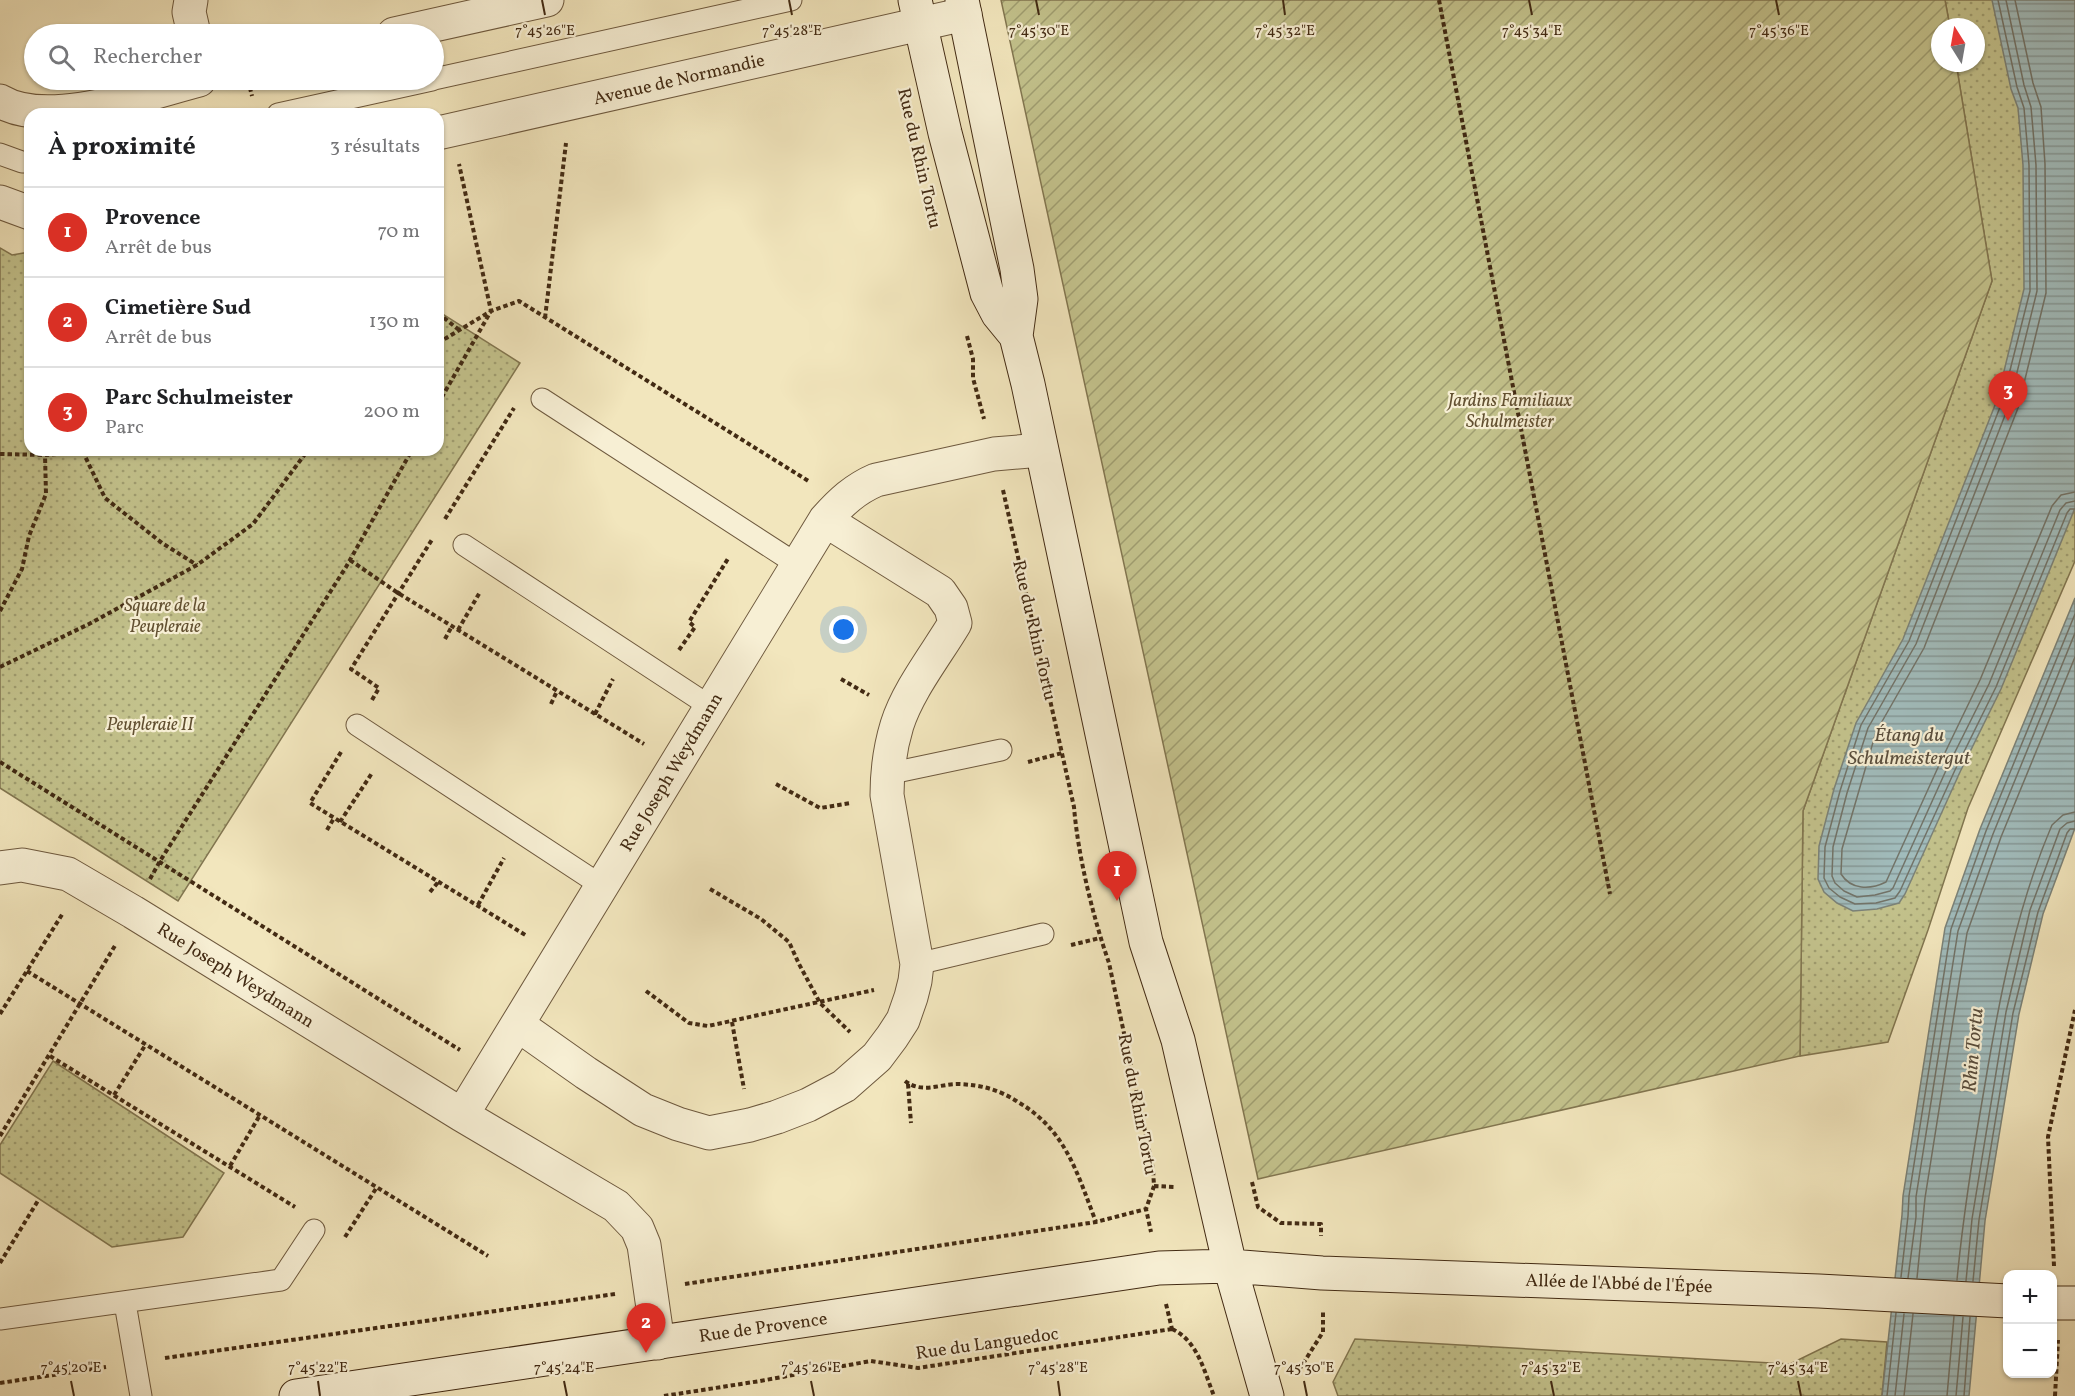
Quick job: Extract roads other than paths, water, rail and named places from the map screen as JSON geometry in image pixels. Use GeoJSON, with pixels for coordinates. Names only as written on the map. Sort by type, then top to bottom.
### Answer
{"type":"FeatureCollection","features":[{"type":"Feature","properties":{"kind":"street"},"geometry":{"type":"LineString","coordinates":[[191,0],[189,12],[192,24]]}},
{"type":"Feature","properties":{"kind":"street"},"geometry":{"type":"LineString","coordinates":[[439,24],[548,0]]}},
{"type":"Feature","properties":{"kind":"street","name":"Avenue de Normandie"},"geometry":{"type":"LineString","coordinates":[[444,131],[865,38],[918,12],[963,7]]}},
{"type":"Feature","properties":{"kind":"street","name":"Rue du Rhin Tortu"},"geometry":{"type":"LineString","coordinates":[[963,7],[1017,269],[1021,299],[1016,336],[1146,942],[1178,1040],[1230,1266],[1267,1396]]}},
{"type":"Feature","properties":{"kind":"street","name":"Rue du Rhin Tortu"},"geometry":{"type":"LineString","coordinates":[[918,12],[945,133],[987,293],[998,314],[1016,336]]}},
{"type":"Feature","properties":{"kind":"street"},"geometry":{"type":"LineString","coordinates":[[83,108],[160,90]]}},
{"type":"Feature","properties":{"kind":"street"},"geometry":{"type":"LineString","coordinates":[[0,100],[7,105],[24,109]]}},
{"type":"Feature","properties":{"kind":"street"},"geometry":{"type":"LineString","coordinates":[[0,202],[24,211]]}},
{"type":"Feature","properties":{"kind":"street","name":"Rue Joseph Weydmann"},"geometry":{"type":"LineString","coordinates":[[462,1115],[833,511],[859,487],[876,480],[994,454],[1041,450]]}},
{"type":"Feature","properties":{"kind":"street"},"geometry":{"type":"LineString","coordinates":[[518,1024],[586,1073],[644,1110],[678,1124],[709,1133],[750,1125],[808,1104],[844,1086],[878,1057],[903,1020],[912,997],[916,972],[887,795],[887,774],[897,723],[908,699],[955,623],[951,609],[940,592],[833,511]]}},
{"type":"Feature","properties":{"kind":"street","name":"Rue Joseph Weydmann"},"geometry":{"type":"LineString","coordinates":[[0,868],[22,865],[68,874],[134,912],[462,1115],[616,1206],[637,1228],[644,1245],[658,1343]]}},
{"type":"Feature","properties":{"kind":"street","name":"Allée de l'Abbé de l'Épée"},"geometry":{"type":"LineString","coordinates":[[1230,1266],[1322,1273],[1818,1291],[2003,1301]]}},
{"type":"Feature","properties":{"kind":"street","name":"Rue de Provence"},"geometry":{"type":"LineString","coordinates":[[296,1396],[1159,1268],[1230,1266]]}},
{"type":"Feature","properties":{"kind":"lane"},"geometry":{"type":"LineString","coordinates":[[444,77],[791,0]]}},
{"type":"Feature","properties":{"kind":"lane"},"geometry":{"type":"LineString","coordinates":[[305,108],[384,90]]}},
{"type":"Feature","properties":{"kind":"lane"},"geometry":{"type":"LineString","coordinates":[[0,154],[24,162]]}},
{"type":"Feature","properties":{"kind":"lane"},"geometry":{"type":"LineString","coordinates":[[0,172],[24,167]]}},
{"type":"Feature","properties":{"kind":"lane"},"geometry":{"type":"LineString","coordinates":[[542,399],[798,566]]}},
{"type":"Feature","properties":{"kind":"lane"},"geometry":{"type":"LineString","coordinates":[[465,545],[711,707]]}},
{"type":"Feature","properties":{"kind":"lane"},"geometry":{"type":"LineString","coordinates":[[357,725],[602,886]]}},
{"type":"Feature","properties":{"kind":"lane"},"geometry":{"type":"LineString","coordinates":[[887,774],[1001,750]]}},
{"type":"Feature","properties":{"kind":"lane"},"geometry":{"type":"LineString","coordinates":[[916,972],[1043,934]]}},
{"type":"Feature","properties":{"kind":"lane"},"geometry":{"type":"LineString","coordinates":[[0,1319],[281,1280],[314,1230]]}},
{"type":"Feature","properties":{"kind":"lane"},"geometry":{"type":"LineString","coordinates":[[125,1303],[141,1396]]}},
{"type":"Feature","properties":{"kind":"water","name":"Étang du Schulmeistergut"},"geometry":{"type":"Polygon","coordinates":[[[1992,0],[2075,0],[2075,508],[2001,689],[1960,772],[1905,894],[1899,903],[1877,909],[1853,911],[1837,903],[1824,892],[1818,879],[1819,846],[1834,789],[1856,723],[1903,639],[1997,400],[2024,289],[2023,165],[2018,108],[2011,89],[1992,0]]]}},
{"type":"Feature","properties":{"kind":"water","name":"Rhin Tortu"},"geometry":{"type":"Polygon","coordinates":[[[2075,598],[2075,828],[2043,914],[2019,1014],[1985,1221],[1969,1396],[1882,1396],[1903,1196],[1945,928],[1980,829],[2075,598]]]}},
{"type":"Feature","properties":{"kind":"place","name":"Parc Schulmeister"},"geometry":{"type":"Point","coordinates":[2008,421]}},
{"type":"Feature","properties":{"kind":"place","name":"Provence"},"geometry":{"type":"Point","coordinates":[1117,901]}},
{"type":"Feature","properties":{"kind":"place","name":"Cimetière Sud"},"geometry":{"type":"Point","coordinates":[646,1353]}},
{"type":"Feature","properties":{"kind":"park label","name":"Jardins Familiaux Schulmeister"},"geometry":{"type":"Point","coordinates":[1510,410]}},
{"type":"Feature","properties":{"kind":"park label","name":"Square de la Peupleraie"},"geometry":{"type":"Point","coordinates":[165,615]}},
{"type":"Feature","properties":{"kind":"park label","name":"Peupleraie II"},"geometry":{"type":"Point","coordinates":[150,724]}}]}
